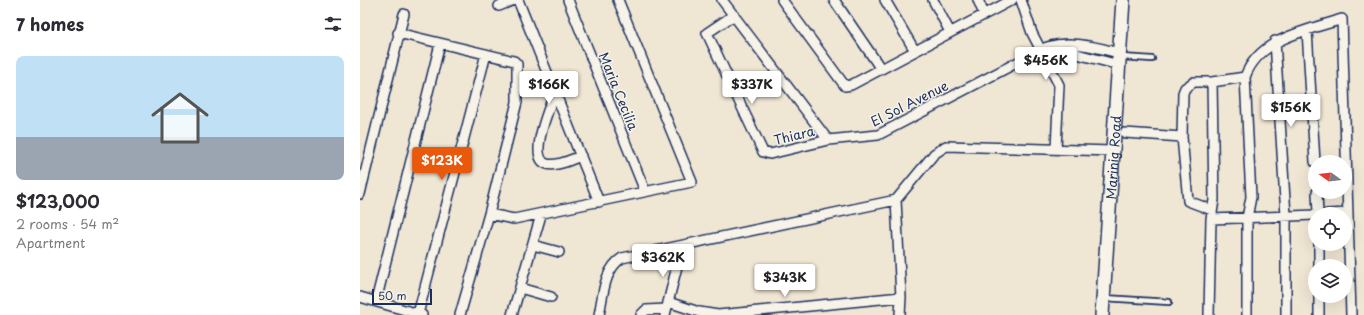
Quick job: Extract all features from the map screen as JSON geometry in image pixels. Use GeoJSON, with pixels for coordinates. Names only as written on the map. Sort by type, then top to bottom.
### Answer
{"type":"FeatureCollection","features":[{"type":"Feature","properties":{"kind":"street"},"geometry":{"type":"LineString","coordinates":[[499,6],[514,0]]}},
{"type":"Feature","properties":{"kind":"street"},"geometry":{"type":"LineString","coordinates":[[518,0],[599,202]]}},
{"type":"Feature","properties":{"kind":"street","name":"Maria Cecilia"},"geometry":{"type":"LineString","coordinates":[[568,0],[645,191]]}},
{"type":"Feature","properties":{"kind":"street"},"geometry":{"type":"LineString","coordinates":[[489,214],[514,219],[541,215],[645,191],[692,182],[618,0]]}},
{"type":"Feature","properties":{"kind":"street"},"geometry":{"type":"LineString","coordinates":[[722,0],[828,140]]}},
{"type":"Feature","properties":{"kind":"street"},"geometry":{"type":"LineString","coordinates":[[782,0],[846,86],[851,85],[1012,0]]}},
{"type":"Feature","properties":{"kind":"street"},"geometry":{"type":"LineString","coordinates":[[834,0],[881,69]]}},
{"type":"Feature","properties":{"kind":"street"},"geometry":{"type":"LineString","coordinates":[[885,0],[916,51]]}},
{"type":"Feature","properties":{"kind":"street"},"geometry":{"type":"LineString","coordinates":[[933,0],[950,32]]}},
{"type":"Feature","properties":{"kind":"street"},"geometry":{"type":"LineString","coordinates":[[978,0],[984,14]]}},
{"type":"Feature","properties":{"kind":"street"},"geometry":{"type":"LineString","coordinates":[[1021,0],[1040,50],[1059,85],[1056,149]]}},
{"type":"Feature","properties":{"kind":"street","name":"Marinig Road"},"geometry":{"type":"LineString","coordinates":[[1102,315],[1123,0]]}},
{"type":"Feature","properties":{"kind":"street"},"geometry":{"type":"LineString","coordinates":[[360,194],[398,33],[404,14]]}},
{"type":"Feature","properties":{"kind":"street","name":"Thiara"},"geometry":{"type":"LineString","coordinates":[[734,15],[707,33],[763,152],[770,154],[828,140]]}},
{"type":"Feature","properties":{"kind":"street"},"geometry":{"type":"LineString","coordinates":[[1247,315],[1247,218],[1250,197],[1245,77],[1249,66],[1259,54],[1275,41],[1342,19],[1348,207]]}},
{"type":"Feature","properties":{"kind":"street"},"geometry":{"type":"LineString","coordinates":[[1307,30],[1315,155]]}},
{"type":"Feature","properties":{"kind":"street"},"geometry":{"type":"LineString","coordinates":[[398,33],[514,61],[517,69],[517,102],[489,214],[460,315]]}},
{"type":"Feature","properties":{"kind":"street"},"geometry":{"type":"LineString","coordinates":[[1275,41],[1286,216],[1286,315]]}},
{"type":"Feature","properties":{"kind":"street","name":"El Sol Avenue"},"geometry":{"type":"LineString","coordinates":[[828,140],[878,135],[1040,50],[1055,45],[1080,43],[1094,47],[1119,58]]}},
{"type":"Feature","properties":{"kind":"street"},"geometry":{"type":"LineString","coordinates":[[376,301],[440,44]]}},
{"type":"Feature","properties":{"kind":"street"},"geometry":{"type":"LineString","coordinates":[[1069,45],[1077,54],[1092,58],[1119,58]]}},
{"type":"Feature","properties":{"kind":"street"},"geometry":{"type":"LineString","coordinates":[[360,297],[420,314],[486,54]]}},
{"type":"Feature","properties":{"kind":"street"},"geometry":{"type":"LineString","coordinates":[[1245,77],[1212,82],[1194,82],[1185,88],[1183,93],[1182,137],[1188,200],[1212,215],[1247,218],[1308,214]]}},
{"type":"Feature","properties":{"kind":"street"},"geometry":{"type":"LineString","coordinates":[[1209,315],[1212,215],[1214,200],[1212,82]]}},
{"type":"Feature","properties":{"kind":"street"},"geometry":{"type":"LineString","coordinates":[[555,92],[539,142],[538,152],[541,160],[547,164],[553,164],[581,156]]}},
{"type":"Feature","properties":{"kind":"street"},"geometry":{"type":"LineString","coordinates":[[1125,133],[1182,137]]}},
{"type":"Feature","properties":{"kind":"street"},"geometry":{"type":"LineString","coordinates":[[599,315],[607,276],[617,261],[622,258],[896,200],[934,154],[946,146],[1112,151]]}},
{"type":"Feature","properties":{"kind":"street"},"geometry":{"type":"LineString","coordinates":[[896,200],[901,297],[900,315]]}},
{"type":"Feature","properties":{"kind":"street"},"geometry":{"type":"LineString","coordinates":[[512,315],[541,215]]}},
{"type":"Feature","properties":{"kind":"street"},"geometry":{"type":"LineString","coordinates":[[532,245],[559,252]]}},
{"type":"Feature","properties":{"kind":"street"},"geometry":{"type":"LineString","coordinates":[[666,309],[682,246]]}},
{"type":"Feature","properties":{"kind":"street"},"geometry":{"type":"LineString","coordinates":[[1349,251],[1351,315]]}},
{"type":"Feature","properties":{"kind":"street"},"geometry":{"type":"LineString","coordinates":[[520,288],[551,297]]}},
{"type":"Feature","properties":{"kind":"street"},"geometry":{"type":"LineString","coordinates":[[641,315],[646,310],[666,309],[718,315],[901,297]]}},
{"type":"Feature","properties":{"kind":"street"},"geometry":{"type":"LineString","coordinates":[[1319,303],[1319,315]]}},
{"type":"Feature","properties":{"kind":"lane"},"geometry":{"type":"LineString","coordinates":[[1092,58],[1094,47]]}},
{"type":"Feature","properties":{"kind":"lane"},"geometry":{"type":"LineString","coordinates":[[1119,58],[1152,59]]}},
{"type":"Feature","properties":{"kind":"lane"},"geometry":{"type":"LineString","coordinates":[[1103,298],[1169,302]]}}]}
